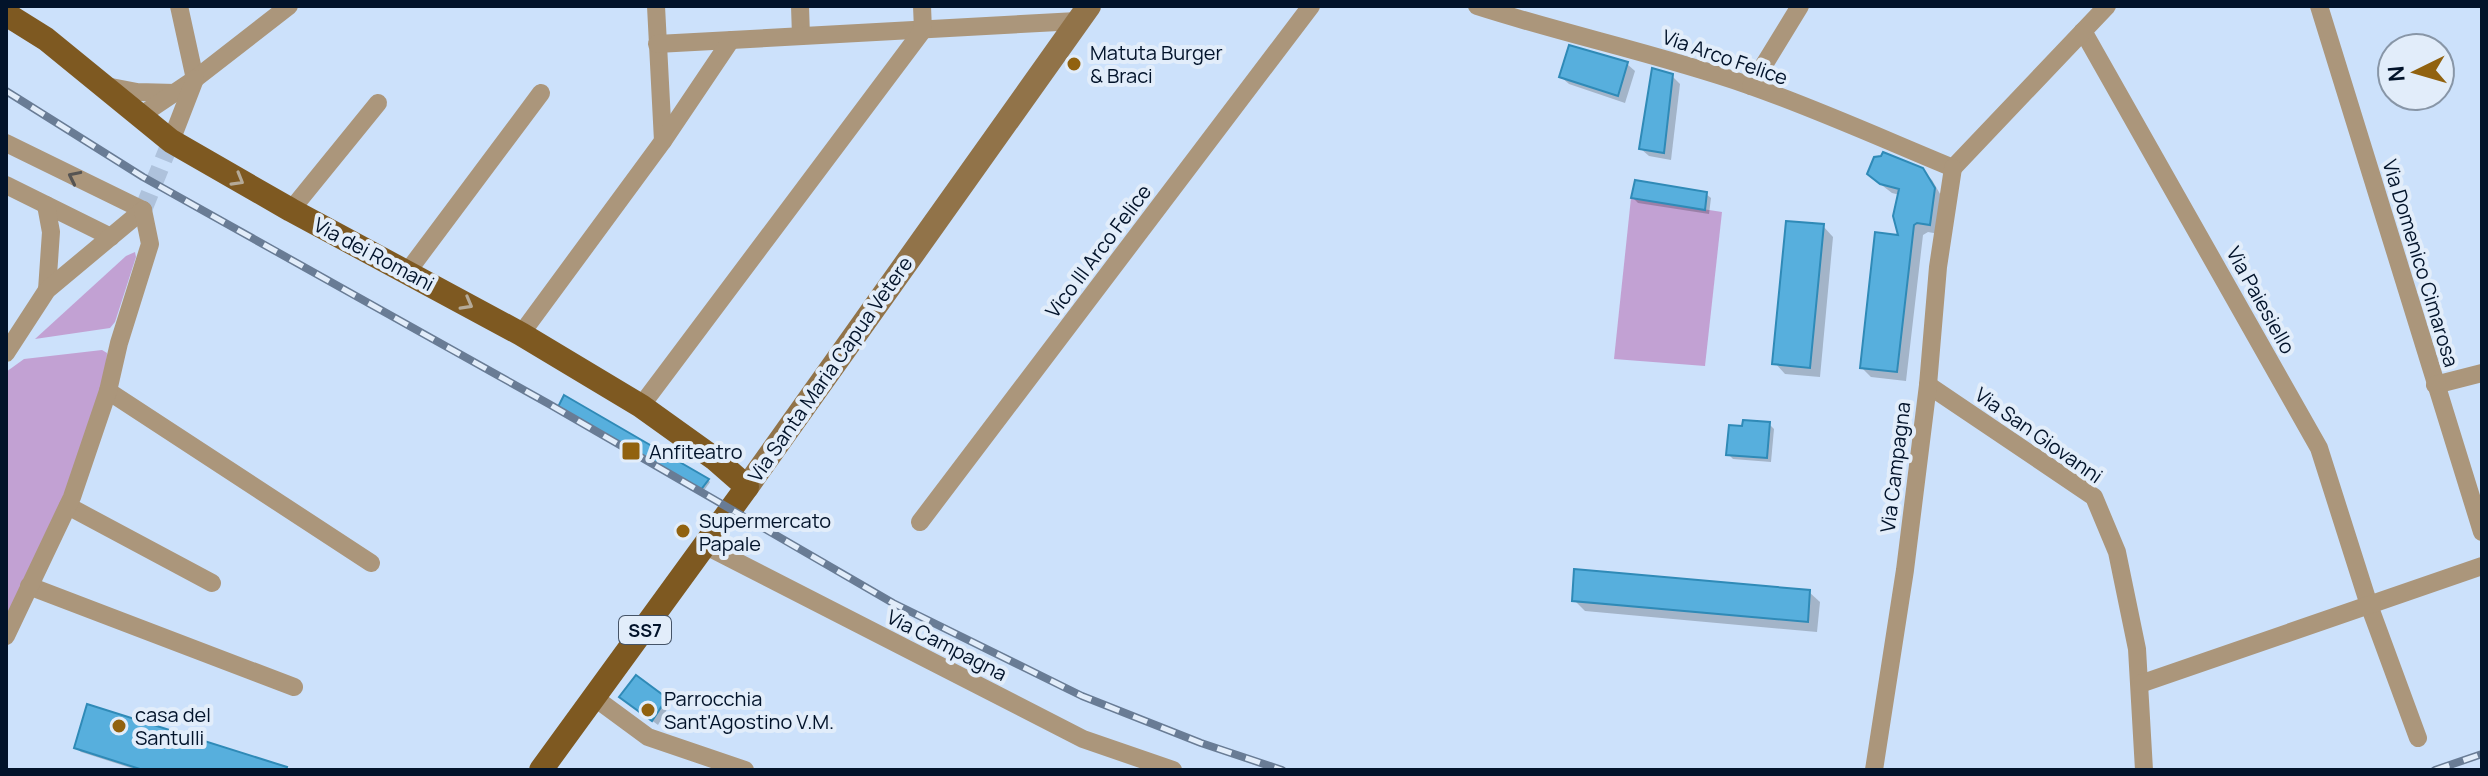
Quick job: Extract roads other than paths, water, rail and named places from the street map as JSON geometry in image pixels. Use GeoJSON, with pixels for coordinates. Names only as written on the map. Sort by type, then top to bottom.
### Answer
{"type":"FeatureCollection","features":[{"type":"Feature","properties":{"kind":"main road","name":"Via dei Romani"},"geometry":{"type":"LineString","coordinates":[[6,14],[46,39],[171,141],[291,210],[521,334],[641,406],[715,459],[747,487]]}},
{"type":"Feature","properties":{"kind":"main road","name":"Via Santa Maria Capua Vetere"},"geometry":{"type":"LineString","coordinates":[[541,770],[706,546],[1083,14]]}},
{"type":"Feature","properties":{"kind":"street"},"geometry":{"type":"LineString","coordinates":[[171,141],[195,79],[179,6]]}},
{"type":"Feature","properties":{"kind":"street"},"geometry":{"type":"LineString","coordinates":[[140,116],[195,79],[289,6]]}},
{"type":"Feature","properties":{"kind":"street"},"geometry":{"type":"LineString","coordinates":[[656,6],[663,141]]}},
{"type":"Feature","properties":{"kind":"street"},"geometry":{"type":"LineString","coordinates":[[800,6],[801,36]]}},
{"type":"Feature","properties":{"kind":"street"},"geometry":{"type":"LineString","coordinates":[[641,406],[923,30],[922,6]]}},
{"type":"Feature","properties":{"kind":"street","name":"Vico III Arco Felice"},"geometry":{"type":"LineString","coordinates":[[920,522],[1311,6]]}},
{"type":"Feature","properties":{"kind":"street","name":"Via Arco Felice"},"geometry":{"type":"LineString","coordinates":[[1477,6],[1541,27],[1651,54],[1751,86],[1953,168]]}},
{"type":"Feature","properties":{"kind":"street"},"geometry":{"type":"LineString","coordinates":[[1751,86],[1800,6]]}},
{"type":"Feature","properties":{"kind":"street"},"geometry":{"type":"LineString","coordinates":[[1953,168],[2107,6]]}},
{"type":"Feature","properties":{"kind":"street","name":"Via Domenico Cimarosa"},"geometry":{"type":"LineString","coordinates":[[2319,6],[2482,532]]}},
{"type":"Feature","properties":{"kind":"street"},"geometry":{"type":"LineString","coordinates":[[657,44],[923,30],[1083,14]]}},
{"type":"Feature","properties":{"kind":"street","name":"Via Paiesiello"},"geometry":{"type":"LineString","coordinates":[[2083,31],[2319,448],[2369,605],[2418,738]]}},
{"type":"Feature","properties":{"kind":"street"},"geometry":{"type":"LineString","coordinates":[[521,334],[663,141],[731,40]]}},
{"type":"Feature","properties":{"kind":"street"},"geometry":{"type":"LineString","coordinates":[[102,85],[137,92],[175,93]]}},
{"type":"Feature","properties":{"kind":"street"},"geometry":{"type":"LineString","coordinates":[[408,271],[541,93]]}},
{"type":"Feature","properties":{"kind":"street"},"geometry":{"type":"LineString","coordinates":[[291,210],[378,103]]}},
{"type":"Feature","properties":{"kind":"street"},"geometry":{"type":"LineString","coordinates":[[6,143],[143,210]]}},
{"type":"Feature","properties":{"kind":"street","name":"Via Campagna"},"geometry":{"type":"LineString","coordinates":[[1874,770],[1905,570],[1928,385],[1938,267],[1953,168]]}},
{"type":"Feature","properties":{"kind":"street"},"geometry":{"type":"LineString","coordinates":[[6,185],[111,237]]}},
{"type":"Feature","properties":{"kind":"street"},"geometry":{"type":"LineString","coordinates":[[46,205],[51,232],[47,290]]}},
{"type":"Feature","properties":{"kind":"street"},"geometry":{"type":"LineString","coordinates":[[6,353],[47,290],[143,210]]}},
{"type":"Feature","properties":{"kind":"street"},"geometry":{"type":"LineString","coordinates":[[6,636],[68,506],[108,391],[119,343],[150,244],[143,210]]}},
{"type":"Feature","properties":{"kind":"street"},"geometry":{"type":"LineString","coordinates":[[2435,385],[2482,373]]}},
{"type":"Feature","properties":{"kind":"street","name":"Via San Giovanni"},"geometry":{"type":"LineString","coordinates":[[1928,385],[2094,497],[2117,552],[2137,649],[2144,770]]}},
{"type":"Feature","properties":{"kind":"street"},"geometry":{"type":"LineString","coordinates":[[108,391],[371,563]]}},
{"type":"Feature","properties":{"kind":"street"},"geometry":{"type":"LineString","coordinates":[[68,506],[212,583]]}},
{"type":"Feature","properties":{"kind":"street","name":"Via Campagna"},"geometry":{"type":"LineString","coordinates":[[706,546],[1083,739],[1173,770]]}},
{"type":"Feature","properties":{"kind":"street"},"geometry":{"type":"LineString","coordinates":[[2140,684],[2482,566]]}},
{"type":"Feature","properties":{"kind":"street"},"geometry":{"type":"LineString","coordinates":[[29,586],[294,687]]}},
{"type":"Feature","properties":{"kind":"street"},"geometry":{"type":"LineString","coordinates":[[595,698],[648,737],[745,770]]}},
{"type":"Feature","properties":{"kind":"tunnel"},"geometry":{"type":"LineString","coordinates":[[143,210],[171,141]]}},
{"type":"Feature","properties":{"kind":"railway"},"geometry":{"type":"LineString","coordinates":[[6,91],[143,177],[549,404],[893,603],[1082,696],[1201,743],[1282,770]]}},
{"type":"Feature","properties":{"kind":"railway"},"geometry":{"type":"LineString","coordinates":[[2435,770],[2482,754]]}},
{"type":"Feature","properties":{"kind":"place","name":"Matuta Burger & Braci"},"geometry":{"type":"Point","coordinates":[1074,64]}},
{"type":"Feature","properties":{"kind":"place","name":"Anfiteatro"},"geometry":{"type":"Point","coordinates":[631,451]}},
{"type":"Feature","properties":{"kind":"place","name":"Supermercato Papale"},"geometry":{"type":"Point","coordinates":[683,531]}},
{"type":"Feature","properties":{"kind":"place","name":"Parrocchia Sant'Agostino V.M."},"geometry":{"type":"Point","coordinates":[648,710]}},
{"type":"Feature","properties":{"kind":"place","name":"casa del Santulli"},"geometry":{"type":"Point","coordinates":[119,726]}}]}
